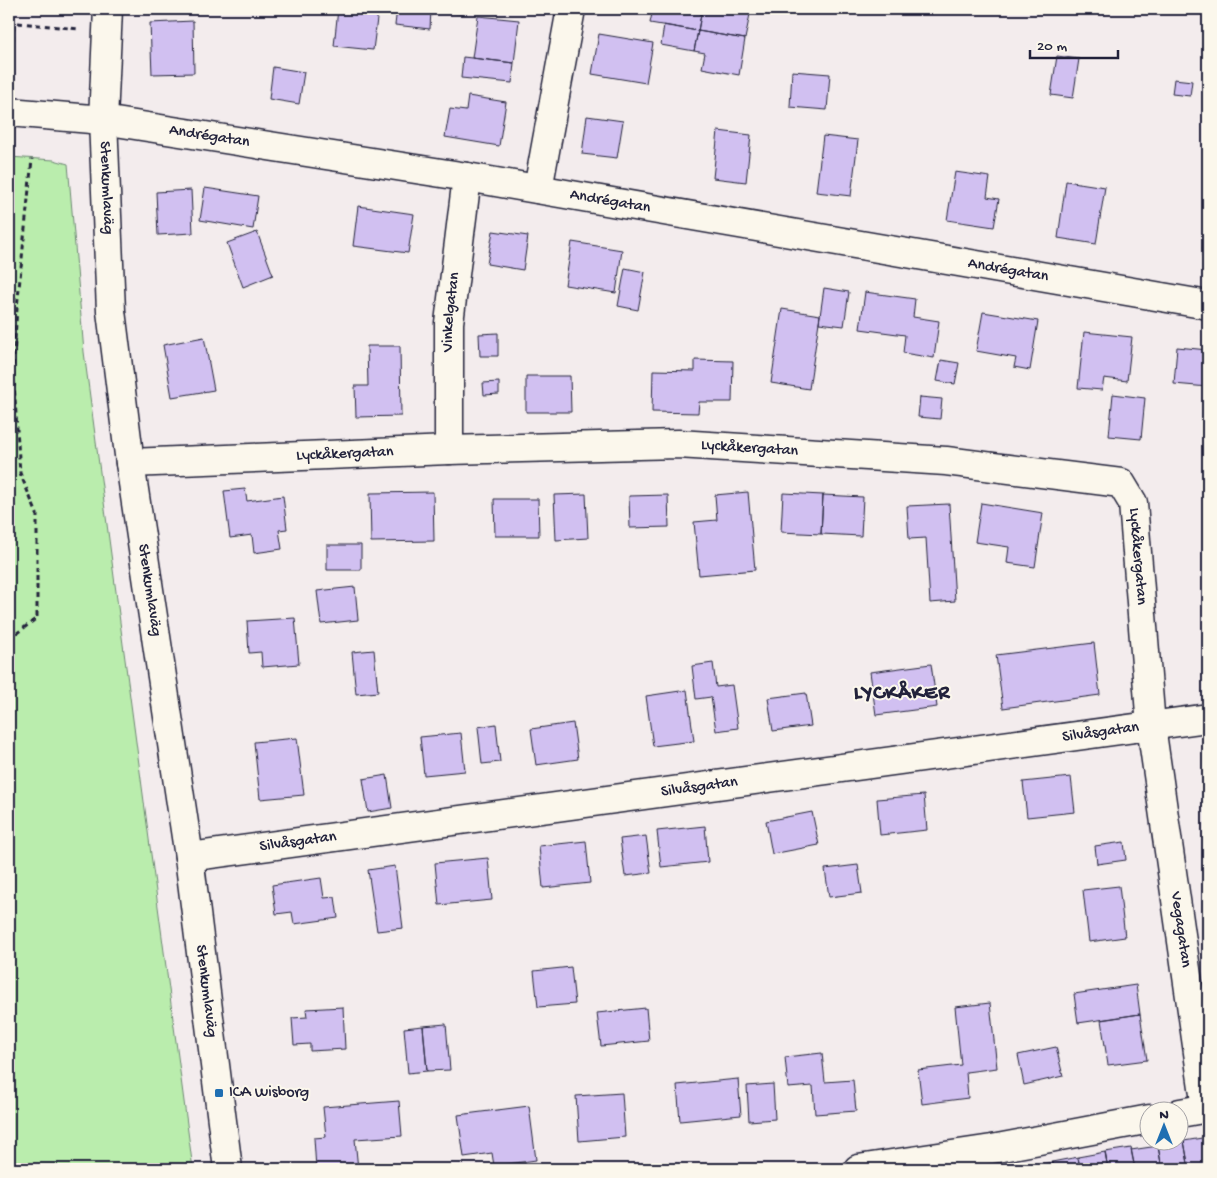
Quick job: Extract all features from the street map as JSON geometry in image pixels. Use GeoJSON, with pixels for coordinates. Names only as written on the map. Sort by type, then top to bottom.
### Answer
{"type":"FeatureCollection","features":[{"type":"Feature","properties":{"kind":"street"},"geometry":{"type":"LineString","coordinates":[[538,189],[571,9]]}},
{"type":"Feature","properties":{"kind":"street","name":"Stenkumlaväg"},"geometry":{"type":"LineString","coordinates":[[108,20],[104,120],[111,311],[130,463],[189,856],[228,1169]]}},
{"type":"Feature","properties":{"kind":"street","name":"Andrégatan"},"geometry":{"type":"LineString","coordinates":[[9,101],[104,120],[467,177],[1208,305]]}},
{"type":"Feature","properties":{"kind":"street","name":"Vinkelgatan"},"geometry":{"type":"LineString","coordinates":[[449,450],[449,323],[467,177]]}},
{"type":"Feature","properties":{"kind":"street","name":"Lyckåkergatan"},"geometry":{"type":"LineString","coordinates":[[130,463],[449,450],[678,444],[946,461],[1121,483],[1133,503],[1151,726]]}},
{"type":"Feature","properties":{"kind":"street","name":"Silvåsgatan"},"geometry":{"type":"LineString","coordinates":[[189,856],[1208,718]]}},
{"type":"Feature","properties":{"kind":"street","name":"Vegagatan"},"geometry":{"type":"LineString","coordinates":[[1151,726],[1207,1108],[1190,1111]]}},
{"type":"Feature","properties":{"kind":"street"},"geometry":{"type":"LineString","coordinates":[[858,1169],[996,1159],[1140,1122]]}},
{"type":"Feature","properties":{"kind":"path"},"geometry":{"type":"LineString","coordinates":[[9,22],[108,20]]}},
{"type":"Feature","properties":{"kind":"path"},"geometry":{"type":"LineString","coordinates":[[9,101],[14,23]]}},
{"type":"Feature","properties":{"kind":"path"},"geometry":{"type":"LineString","coordinates":[[9,639],[37,618],[37,514],[20,473],[13,370],[17,308],[32,159]]}},
{"type":"Feature","properties":{"kind":"path"},"geometry":{"type":"LineString","coordinates":[[9,373],[13,370]]}},
{"type":"Feature","properties":{"kind":"green space"},"geometry":{"type":"Polygon","coordinates":[[[9,157],[54,160],[68,164],[84,352],[193,1169],[9,1169],[9,157]]]}},
{"type":"Feature","properties":{"kind":"building"},"geometry":{"type":"Polygon","coordinates":[[[338,9],[378,11],[373,50],[334,46],[338,9]]]}},
{"type":"Feature","properties":{"kind":"building"},"geometry":{"type":"Polygon","coordinates":[[[397,9],[431,9],[430,29],[395,25],[397,9]]]}},
{"type":"Feature","properties":{"kind":"building"},"geometry":{"type":"Polygon","coordinates":[[[431,9],[463,9],[462,14],[431,12],[431,9]]]}},
{"type":"Feature","properties":{"kind":"building"},"geometry":{"type":"Polygon","coordinates":[[[653,9],[702,9],[698,31],[650,23],[653,9]]]}},
{"type":"Feature","properties":{"kind":"building"},"geometry":{"type":"Polygon","coordinates":[[[702,9],[719,9],[750,14],[745,39],[698,31],[702,9]]]}},
{"type":"Feature","properties":{"kind":"building"},"geometry":{"type":"Polygon","coordinates":[[[478,16],[519,20],[514,63],[472,58],[478,16]]]}},
{"type":"Feature","properties":{"kind":"building"},"geometry":{"type":"Polygon","coordinates":[[[193,21],[194,73],[152,74],[150,23],[193,21]]]}},
{"type":"Feature","properties":{"kind":"building"},"geometry":{"type":"Polygon","coordinates":[[[664,25],[698,31],[694,51],[661,45],[664,25]]]}},
{"type":"Feature","properties":{"kind":"building"},"geometry":{"type":"Polygon","coordinates":[[[698,31],[745,39],[739,75],[702,68],[705,53],[694,51],[698,31]]]}},
{"type":"Feature","properties":{"kind":"building"},"geometry":{"type":"Polygon","coordinates":[[[599,34],[653,43],[646,83],[592,74],[599,34]]]}},
{"type":"Feature","properties":{"kind":"building"},"geometry":{"type":"Polygon","coordinates":[[[1057,56],[1079,59],[1073,98],[1051,95],[1057,56]]]}},
{"type":"Feature","properties":{"kind":"building"},"geometry":{"type":"Polygon","coordinates":[[[463,57],[514,63],[512,83],[461,78],[463,57]]]}},
{"type":"Feature","properties":{"kind":"building"},"geometry":{"type":"Polygon","coordinates":[[[273,67],[304,72],[299,104],[269,99],[273,67]]]}},
{"type":"Feature","properties":{"kind":"building"},"geometry":{"type":"Polygon","coordinates":[[[792,71],[830,74],[827,110],[790,107],[792,71]]]}},
{"type":"Feature","properties":{"kind":"building"},"geometry":{"type":"Polygon","coordinates":[[[1174,79],[1192,81],[1190,96],[1172,94],[1174,79]]]}},
{"type":"Feature","properties":{"kind":"building"},"geometry":{"type":"Polygon","coordinates":[[[468,96],[506,102],[499,146],[445,137],[450,109],[466,111],[468,96]]]}},
{"type":"Feature","properties":{"kind":"building"},"geometry":{"type":"Polygon","coordinates":[[[587,116],[623,121],[617,158],[582,154],[587,116]]]}},
{"type":"Feature","properties":{"kind":"building"},"geometry":{"type":"Polygon","coordinates":[[[718,131],[751,135],[746,182],[713,178],[718,131]]]}},
{"type":"Feature","properties":{"kind":"building"},"geometry":{"type":"Polygon","coordinates":[[[823,136],[858,140],[851,196],[816,192],[823,136]]]}},
{"type":"Feature","properties":{"kind":"building"},"geometry":{"type":"Polygon","coordinates":[[[955,172],[990,177],[987,197],[999,199],[994,227],[947,220],[955,172]]]}},
{"type":"Feature","properties":{"kind":"building"},"geometry":{"type":"Polygon","coordinates":[[[1066,181],[1105,187],[1096,244],[1058,238],[1066,181]]]}},
{"type":"Feature","properties":{"kind":"building"},"geometry":{"type":"Polygon","coordinates":[[[205,188],[258,196],[253,229],[200,220],[205,188]]]}},
{"type":"Feature","properties":{"kind":"building"},"geometry":{"type":"Polygon","coordinates":[[[191,190],[193,233],[158,235],[156,192],[191,190]]]}},
{"type":"Feature","properties":{"kind":"building"},"geometry":{"type":"Polygon","coordinates":[[[358,206],[414,214],[408,253],[353,246],[358,206]]]}},
{"type":"Feature","properties":{"kind":"building"},"geometry":{"type":"Polygon","coordinates":[[[1208,219],[1208,257],[1202,256],[1208,219]]]}},
{"type":"Feature","properties":{"kind":"building"},"geometry":{"type":"Polygon","coordinates":[[[493,231],[528,236],[523,270],[487,264],[493,231]]]}},
{"type":"Feature","properties":{"kind":"building"},"geometry":{"type":"Polygon","coordinates":[[[257,232],[273,275],[243,287],[227,243],[257,232]]]}},
{"type":"Feature","properties":{"kind":"building"},"geometry":{"type":"Polygon","coordinates":[[[572,242],[622,250],[616,293],[565,285],[572,242]]]}},
{"type":"Feature","properties":{"kind":"building"},"geometry":{"type":"Polygon","coordinates":[[[625,268],[645,272],[638,310],[618,306],[625,268]]]}},
{"type":"Feature","properties":{"kind":"building"},"geometry":{"type":"Polygon","coordinates":[[[824,288],[849,292],[844,326],[819,323],[824,288]]]}},
{"type":"Feature","properties":{"kind":"building"},"geometry":{"type":"Polygon","coordinates":[[[865,292],[915,299],[913,317],[939,321],[934,358],[903,353],[905,335],[860,329],[865,292]]]}},
{"type":"Feature","properties":{"kind":"building"},"geometry":{"type":"Polygon","coordinates":[[[782,309],[820,315],[809,389],[771,383],[782,309]]]}},
{"type":"Feature","properties":{"kind":"building"},"geometry":{"type":"Polygon","coordinates":[[[983,312],[1038,321],[1030,370],[1014,367],[1016,358],[976,351],[983,312]]]}},
{"type":"Feature","properties":{"kind":"building"},"geometry":{"type":"Polygon","coordinates":[[[1084,332],[1132,337],[1127,381],[1104,378],[1102,390],[1078,388],[1084,332]]]}},
{"type":"Feature","properties":{"kind":"building"},"geometry":{"type":"Polygon","coordinates":[[[498,333],[498,356],[480,356],[479,334],[498,333]]]}},
{"type":"Feature","properties":{"kind":"building"},"geometry":{"type":"Polygon","coordinates":[[[204,337],[214,390],[172,397],[163,345],[204,337]]]}},
{"type":"Feature","properties":{"kind":"building"},"geometry":{"type":"Polygon","coordinates":[[[367,346],[400,346],[401,416],[356,417],[355,386],[368,386],[367,346]]]}},
{"type":"Feature","properties":{"kind":"building"},"geometry":{"type":"Polygon","coordinates":[[[1177,347],[1208,350],[1208,387],[1174,384],[1177,347]]]}},
{"type":"Feature","properties":{"kind":"building"},"geometry":{"type":"Polygon","coordinates":[[[695,360],[733,361],[732,402],[699,402],[698,413],[652,412],[653,370],[695,371],[695,360]]]}},
{"type":"Feature","properties":{"kind":"building"},"geometry":{"type":"Polygon","coordinates":[[[941,360],[959,363],[955,384],[937,381],[941,360]]]}},
{"type":"Feature","properties":{"kind":"building"},"geometry":{"type":"Polygon","coordinates":[[[526,376],[570,376],[571,412],[526,412],[526,376]]]}},
{"type":"Feature","properties":{"kind":"building"},"geometry":{"type":"Polygon","coordinates":[[[499,382],[499,394],[484,395],[483,383],[499,382]]]}},
{"type":"Feature","properties":{"kind":"building"},"geometry":{"type":"Polygon","coordinates":[[[1113,394],[1145,398],[1141,439],[1109,436],[1113,394]]]}},
{"type":"Feature","properties":{"kind":"building"},"geometry":{"type":"Polygon","coordinates":[[[920,397],[942,399],[940,419],[918,417],[920,397]]]}},
{"type":"Feature","properties":{"kind":"building"},"geometry":{"type":"Polygon","coordinates":[[[245,489],[247,501],[283,496],[287,529],[279,530],[282,549],[254,553],[252,535],[230,538],[224,491],[245,489]]]}},
{"type":"Feature","properties":{"kind":"building"},"geometry":{"type":"Polygon","coordinates":[[[433,492],[434,541],[371,542],[370,493],[433,492]]]}},
{"type":"Feature","properties":{"kind":"building"},"geometry":{"type":"Polygon","coordinates":[[[748,492],[755,570],[699,575],[694,522],[717,520],[715,495],[748,492]]]}},
{"type":"Feature","properties":{"kind":"building"},"geometry":{"type":"Polygon","coordinates":[[[783,493],[823,495],[821,534],[781,532],[783,493]]]}},
{"type":"Feature","properties":{"kind":"building"},"geometry":{"type":"Polygon","coordinates":[[[586,494],[588,538],[556,540],[554,495],[586,494]]]}},
{"type":"Feature","properties":{"kind":"building"},"geometry":{"type":"Polygon","coordinates":[[[668,495],[669,527],[630,528],[629,496],[668,495]]]}},
{"type":"Feature","properties":{"kind":"building"},"geometry":{"type":"Polygon","coordinates":[[[823,495],[863,497],[861,536],[821,534],[823,495]]]}},
{"type":"Feature","properties":{"kind":"building"},"geometry":{"type":"Polygon","coordinates":[[[494,499],[538,499],[539,536],[495,536],[494,499]]]}},
{"type":"Feature","properties":{"kind":"building"},"geometry":{"type":"Polygon","coordinates":[[[981,503],[1043,513],[1035,567],[1007,563],[1009,547],[975,542],[981,503]]]}},
{"type":"Feature","properties":{"kind":"building"},"geometry":{"type":"Polygon","coordinates":[[[949,504],[955,601],[930,603],[926,538],[909,539],[907,506],[949,504]]]}},
{"type":"Feature","properties":{"kind":"building"},"geometry":{"type":"Polygon","coordinates":[[[327,545],[361,545],[361,570],[327,570],[327,545]]]}},
{"type":"Feature","properties":{"kind":"building"},"geometry":{"type":"Polygon","coordinates":[[[355,587],[358,620],[321,624],[317,591],[355,587]]]}},
{"type":"Feature","properties":{"kind":"building"},"geometry":{"type":"Polygon","coordinates":[[[295,618],[299,664],[262,667],[261,652],[249,653],[247,621],[295,618]]]}},
{"type":"Feature","properties":{"kind":"building"},"geometry":{"type":"Polygon","coordinates":[[[1094,643],[1100,695],[1003,708],[996,655],[1094,643]]]}},
{"type":"Feature","properties":{"kind":"building"},"geometry":{"type":"Polygon","coordinates":[[[374,650],[378,692],[356,694],[352,652],[374,650]]]}},
{"type":"Feature","properties":{"kind":"building"},"geometry":{"type":"Polygon","coordinates":[[[713,663],[716,687],[732,685],[738,728],[716,731],[711,697],[696,699],[692,666],[713,663]]]}},
{"type":"Feature","properties":{"kind":"building"},"geometry":{"type":"Polygon","coordinates":[[[931,664],[937,707],[876,715],[870,672],[931,664]]]}},
{"type":"Feature","properties":{"kind":"building"},"geometry":{"type":"Polygon","coordinates":[[[687,690],[694,741],[653,746],[646,696],[687,690]]]}},
{"type":"Feature","properties":{"kind":"building"},"geometry":{"type":"Polygon","coordinates":[[[806,693],[811,726],[773,731],[768,698],[806,693]]]}},
{"type":"Feature","properties":{"kind":"building"},"geometry":{"type":"Polygon","coordinates":[[[573,723],[578,759],[536,765],[531,729],[573,723]]]}},
{"type":"Feature","properties":{"kind":"building"},"geometry":{"type":"Polygon","coordinates":[[[496,724],[500,762],[482,764],[478,727],[496,724]]]}},
{"type":"Feature","properties":{"kind":"building"},"geometry":{"type":"Polygon","coordinates":[[[461,733],[465,771],[424,775],[420,737],[461,733]]]}},
{"type":"Feature","properties":{"kind":"building"},"geometry":{"type":"Polygon","coordinates":[[[297,738],[304,795],[260,799],[254,742],[297,738]]]}},
{"type":"Feature","properties":{"kind":"building"},"geometry":{"type":"Polygon","coordinates":[[[387,775],[392,808],[368,812],[363,779],[387,775]]]}},
{"type":"Feature","properties":{"kind":"building"},"geometry":{"type":"Polygon","coordinates":[[[1071,777],[1075,812],[1027,817],[1023,782],[1071,777]]]}},
{"type":"Feature","properties":{"kind":"building"},"geometry":{"type":"Polygon","coordinates":[[[924,795],[927,830],[880,835],[877,799],[924,795]]]}},
{"type":"Feature","properties":{"kind":"building"},"geometry":{"type":"Polygon","coordinates":[[[812,812],[819,845],[772,854],[766,821],[812,812]]]}},
{"type":"Feature","properties":{"kind":"building"},"geometry":{"type":"Polygon","coordinates":[[[705,826],[708,862],[661,867],[657,831],[705,826]]]}},
{"type":"Feature","properties":{"kind":"building"},"geometry":{"type":"Polygon","coordinates":[[[646,836],[651,873],[625,876],[620,839],[646,836]]]}},
{"type":"Feature","properties":{"kind":"building"},"geometry":{"type":"Polygon","coordinates":[[[586,841],[590,883],[543,888],[539,846],[586,841]]]}},
{"type":"Feature","properties":{"kind":"building"},"geometry":{"type":"Polygon","coordinates":[[[1124,842],[1126,860],[1097,864],[1095,846],[1124,842]]]}},
{"type":"Feature","properties":{"kind":"building"},"geometry":{"type":"Polygon","coordinates":[[[488,858],[492,900],[439,905],[435,863],[488,858]]]}},
{"type":"Feature","properties":{"kind":"building"},"geometry":{"type":"Polygon","coordinates":[[[858,865],[862,893],[829,897],[825,869],[858,865]]]}},
{"type":"Feature","properties":{"kind":"building"},"geometry":{"type":"Polygon","coordinates":[[[395,866],[403,928],[377,931],[368,870],[395,866]]]}},
{"type":"Feature","properties":{"kind":"building"},"geometry":{"type":"Polygon","coordinates":[[[321,878],[324,898],[335,897],[338,918],[294,924],[292,912],[276,914],[272,885],[321,878]]]}},
{"type":"Feature","properties":{"kind":"building"},"geometry":{"type":"Polygon","coordinates":[[[1119,886],[1125,937],[1089,942],[1083,890],[1119,886]]]}},
{"type":"Feature","properties":{"kind":"building"},"geometry":{"type":"Polygon","coordinates":[[[571,967],[575,1004],[538,1007],[534,971],[571,967]]]}},
{"type":"Feature","properties":{"kind":"building"},"geometry":{"type":"Polygon","coordinates":[[[1136,985],[1140,1014],[1078,1023],[1074,994],[1136,985]]]}},
{"type":"Feature","properties":{"kind":"building"},"geometry":{"type":"Polygon","coordinates":[[[990,1003],[997,1068],[966,1072],[968,1098],[922,1104],[918,1070],[961,1065],[955,1007],[990,1003]]]}},
{"type":"Feature","properties":{"kind":"building"},"geometry":{"type":"Polygon","coordinates":[[[343,1007],[345,1049],[310,1051],[310,1044],[294,1045],[292,1018],[307,1017],[306,1009],[343,1007]]]}},
{"type":"Feature","properties":{"kind":"building"},"geometry":{"type":"Polygon","coordinates":[[[646,1008],[649,1041],[601,1046],[597,1013],[646,1008]]]}},
{"type":"Feature","properties":{"kind":"building"},"geometry":{"type":"Polygon","coordinates":[[[1140,1014],[1147,1060],[1108,1065],[1101,1020],[1140,1014]]]}},
{"type":"Feature","properties":{"kind":"building"},"geometry":{"type":"Polygon","coordinates":[[[446,1024],[450,1070],[427,1071],[423,1026],[446,1024]]]}},
{"type":"Feature","properties":{"kind":"building"},"geometry":{"type":"Polygon","coordinates":[[[423,1026],[427,1071],[408,1073],[404,1028],[423,1026]]]}},
{"type":"Feature","properties":{"kind":"building"},"geometry":{"type":"Polygon","coordinates":[[[1056,1047],[1063,1076],[1024,1085],[1018,1055],[1056,1047]]]}},
{"type":"Feature","properties":{"kind":"building"},"geometry":{"type":"Polygon","coordinates":[[[822,1053],[825,1082],[853,1080],[856,1111],[815,1114],[813,1086],[788,1088],[785,1057],[822,1053]]]}},
{"type":"Feature","properties":{"kind":"building"},"geometry":{"type":"Polygon","coordinates":[[[738,1079],[741,1115],[680,1121],[677,1085],[738,1079]]]}},
{"type":"Feature","properties":{"kind":"building"},"geometry":{"type":"Polygon","coordinates":[[[773,1084],[775,1119],[749,1121],[747,1086],[773,1084]]]}},
{"type":"Feature","properties":{"kind":"building"},"geometry":{"type":"Polygon","coordinates":[[[622,1093],[625,1137],[579,1141],[576,1096],[622,1093]]]}},
{"type":"Feature","properties":{"kind":"building"},"geometry":{"type":"Polygon","coordinates":[[[399,1101],[402,1136],[355,1139],[358,1169],[316,1169],[314,1138],[326,1137],[323,1107],[399,1101]]]}},
{"type":"Feature","properties":{"kind":"building"},"geometry":{"type":"Polygon","coordinates":[[[529,1106],[536,1160],[494,1166],[492,1153],[464,1157],[458,1115],[529,1106]]]}},
{"type":"Feature","properties":{"kind":"building"},"geometry":{"type":"Polygon","coordinates":[[[1208,1137],[1208,1169],[1189,1169],[1186,1150],[1190,1150],[1190,1140],[1208,1137]]]}},
{"type":"Feature","properties":{"kind":"building"},"geometry":{"type":"Polygon","coordinates":[[[1131,1148],[1135,1169],[1108,1169],[1105,1152],[1131,1148]]]}},
{"type":"Feature","properties":{"kind":"building"},"geometry":{"type":"Polygon","coordinates":[[[1131,1150],[1159,1150],[1162,1169],[1135,1169],[1131,1150]]]}},
{"type":"Feature","properties":{"kind":"building"},"geometry":{"type":"Polygon","coordinates":[[[1159,1150],[1186,1150],[1189,1169],[1162,1169],[1159,1150]]]}},
{"type":"Feature","properties":{"kind":"building"},"geometry":{"type":"Polygon","coordinates":[[[1105,1152],[1108,1169],[1080,1169],[1078,1157],[1105,1152]]]}},
{"type":"Feature","properties":{"kind":"building"},"geometry":{"type":"Polygon","coordinates":[[[1078,1157],[1080,1169],[1053,1169],[1052,1162],[1078,1157]]]}},
{"type":"Feature","properties":{"kind":"building"},"geometry":{"type":"Polygon","coordinates":[[[1052,1162],[1053,1169],[1026,1169],[1026,1167],[1052,1162]]]}},
{"type":"Feature","properties":{"kind":"place","name":"ICA Wisborg"},"geometry":{"type":"Point","coordinates":[219,1093]}},
{"type":"Feature","properties":{"kind":"district","name":"LYCKÅKER"},"geometry":{"type":"Point","coordinates":[902,694]}}]}
